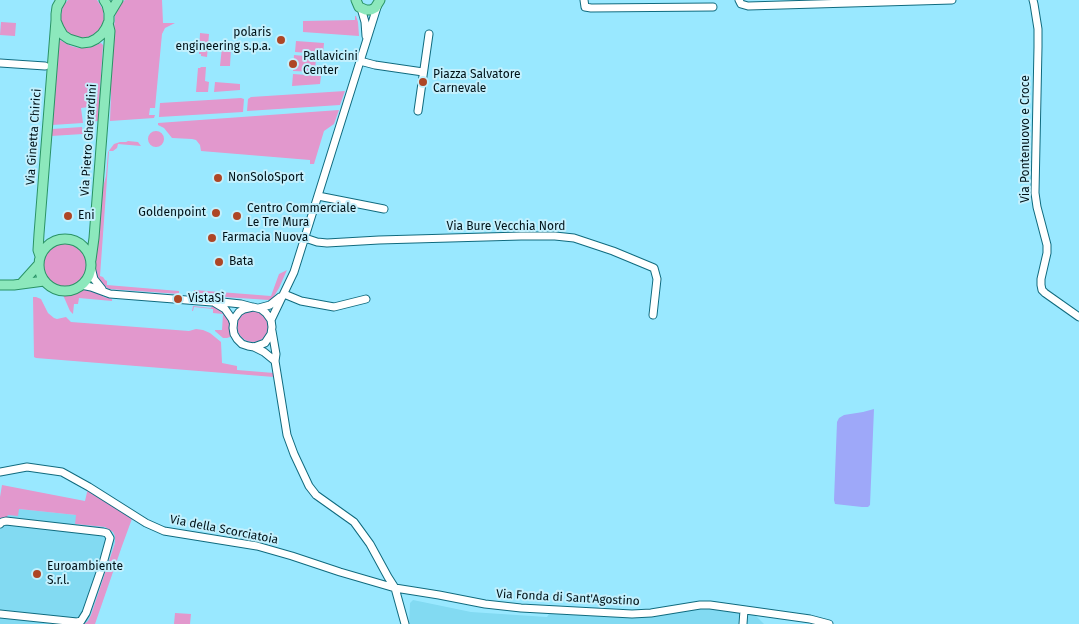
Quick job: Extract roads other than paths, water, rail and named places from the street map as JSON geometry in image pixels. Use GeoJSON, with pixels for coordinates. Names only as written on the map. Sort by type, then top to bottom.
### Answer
{"type":"FeatureCollection","features":[{"type":"Feature","properties":{"kind":"main road"},"geometry":{"type":"LineString","coordinates":[[50,0],[59,28],[64,36],[82,43],[98,38],[104,31],[118,0]]}},
{"type":"Feature","properties":{"kind":"main road"},"geometry":{"type":"LineString","coordinates":[[56,17],[61,0]]}},
{"type":"Feature","properties":{"kind":"main road"},"geometry":{"type":"LineString","coordinates":[[104,0],[108,7],[109,19]]}},
{"type":"Feature","properties":{"kind":"main road"},"geometry":{"type":"LineString","coordinates":[[356,2],[365,10],[375,8],[379,2]]}},
{"type":"Feature","properties":{"kind":"main road","name":"Via Ginetta Chirici"},"geometry":{"type":"LineString","coordinates":[[40,260],[38,250],[56,17]]}},
{"type":"Feature","properties":{"kind":"main road","name":"Via Pietro Gherardini"},"geometry":{"type":"LineString","coordinates":[[91,264],[110,31],[109,19]]}},
{"type":"Feature","properties":{"kind":"main road"},"geometry":{"type":"LineString","coordinates":[[16,284],[40,260],[48,244],[65,238],[82,244],[88,251],[91,264],[89,275],[81,285],[62,291],[44,281],[40,273],[40,260]]}},
{"type":"Feature","properties":{"kind":"main road"},"geometry":{"type":"LineString","coordinates":[[0,283],[16,284],[44,281]]}},
{"type":"Feature","properties":{"kind":"street"},"geometry":{"type":"LineString","coordinates":[[584,0],[585,7],[591,8],[713,7]]}},
{"type":"Feature","properties":{"kind":"street"},"geometry":{"type":"LineString","coordinates":[[739,0],[742,4],[748,6],[952,0]]}},
{"type":"Feature","properties":{"kind":"street","name":"Via Pontenuovo e Croce"},"geometry":{"type":"LineString","coordinates":[[1033,0],[1038,29],[1035,193],[1036,207],[1047,245],[1041,285],[1045,293],[1079,317]]}},
{"type":"Feature","properties":{"kind":"street"},"geometry":{"type":"LineString","coordinates":[[356,2],[366,26],[366,43]]}},
{"type":"Feature","properties":{"kind":"street"},"geometry":{"type":"LineString","coordinates":[[271,320],[292,277],[379,2]]}},
{"type":"Feature","properties":{"kind":"street"},"geometry":{"type":"LineString","coordinates":[[418,111],[429,34]]}},
{"type":"Feature","properties":{"kind":"street"},"geometry":{"type":"LineString","coordinates":[[45,66],[53,53]]}},
{"type":"Feature","properties":{"kind":"street"},"geometry":{"type":"LineString","coordinates":[[360,61],[374,65],[423,72]]}},
{"type":"Feature","properties":{"kind":"street"},"geometry":{"type":"LineString","coordinates":[[0,62],[45,66]]}},
{"type":"Feature","properties":{"kind":"street"},"geometry":{"type":"LineString","coordinates":[[45,66],[51,85]]}},
{"type":"Feature","properties":{"kind":"street"},"geometry":{"type":"LineString","coordinates":[[318,196],[384,209]]}},
{"type":"Feature","properties":{"kind":"street","name":"Via Bure Vecchia Nord"},"geometry":{"type":"LineString","coordinates":[[304,238],[323,243],[521,236],[574,238],[613,250],[654,268],[657,279],[653,315]]}},
{"type":"Feature","properties":{"kind":"street"},"geometry":{"type":"LineString","coordinates":[[91,264],[94,279],[98,286],[106,293]]}},
{"type":"Feature","properties":{"kind":"street"},"geometry":{"type":"LineString","coordinates":[[81,285],[116,295],[241,304],[266,313],[271,320],[276,354],[275,361],[287,435],[294,454],[309,486],[320,499],[349,518],[370,544],[395,588],[405,624]]}},
{"type":"Feature","properties":{"kind":"street"},"geometry":{"type":"LineString","coordinates":[[284,294],[301,301],[334,307],[366,299]]}},
{"type":"Feature","properties":{"kind":"street"},"geometry":{"type":"LineString","coordinates":[[233,322],[242,311],[273,303],[284,294]]}},
{"type":"Feature","properties":{"kind":"street"},"geometry":{"type":"LineString","coordinates":[[212,302],[225,309],[232,319],[233,331],[237,339],[245,345],[264,352],[275,361]]}},
{"type":"Feature","properties":{"kind":"street"},"geometry":{"type":"LineString","coordinates":[[254,347],[265,343],[270,337],[272,330]]}},
{"type":"Feature","properties":{"kind":"street","name":"Via della Scorciatoia"},"geometry":{"type":"LineString","coordinates":[[0,472],[27,467],[62,472],[146,523],[164,531],[265,548],[395,588]]}},
{"type":"Feature","properties":{"kind":"street"},"geometry":{"type":"LineString","coordinates":[[0,524],[6,521],[102,532],[109,535],[110,538],[86,613],[82,620],[77,622],[0,614]]}},
{"type":"Feature","properties":{"kind":"street","name":"Via Fonda di Sant'Agostino"},"geometry":{"type":"LineString","coordinates":[[395,588],[485,604],[522,608],[632,614],[705,605],[810,619],[829,624]]}},
{"type":"Feature","properties":{"kind":"street"},"geometry":{"type":"LineString","coordinates":[[743,624],[744,610]]}},
{"type":"Feature","properties":{"kind":"place","name":"polaris engineering s.p.a."},"geometry":{"type":"Point","coordinates":[281,40]}},
{"type":"Feature","properties":{"kind":"place","name":"Pallavicini Center"},"geometry":{"type":"Point","coordinates":[293,64]}},
{"type":"Feature","properties":{"kind":"place","name":"Piazza Salvatore Carnevale"},"geometry":{"type":"Point","coordinates":[423,82]}},
{"type":"Feature","properties":{"kind":"place","name":"NonSoloSport"},"geometry":{"type":"Point","coordinates":[218,178]}},
{"type":"Feature","properties":{"kind":"place","name":"Goldenpoint"},"geometry":{"type":"Point","coordinates":[216,213]}},
{"type":"Feature","properties":{"kind":"place","name":"Eni"},"geometry":{"type":"Point","coordinates":[68,216]}},
{"type":"Feature","properties":{"kind":"place","name":"Centro Commerciale Le Tre Mura"},"geometry":{"type":"Point","coordinates":[237,216]}},
{"type":"Feature","properties":{"kind":"place","name":"Farmacia Nuova"},"geometry":{"type":"Point","coordinates":[212,238]}},
{"type":"Feature","properties":{"kind":"place","name":"Bata"},"geometry":{"type":"Point","coordinates":[219,262]}},
{"type":"Feature","properties":{"kind":"place","name":"VistaSì"},"geometry":{"type":"Point","coordinates":[178,299]}},
{"type":"Feature","properties":{"kind":"place","name":"Euroambiente S.r.l."},"geometry":{"type":"Point","coordinates":[37,574]}}]}
